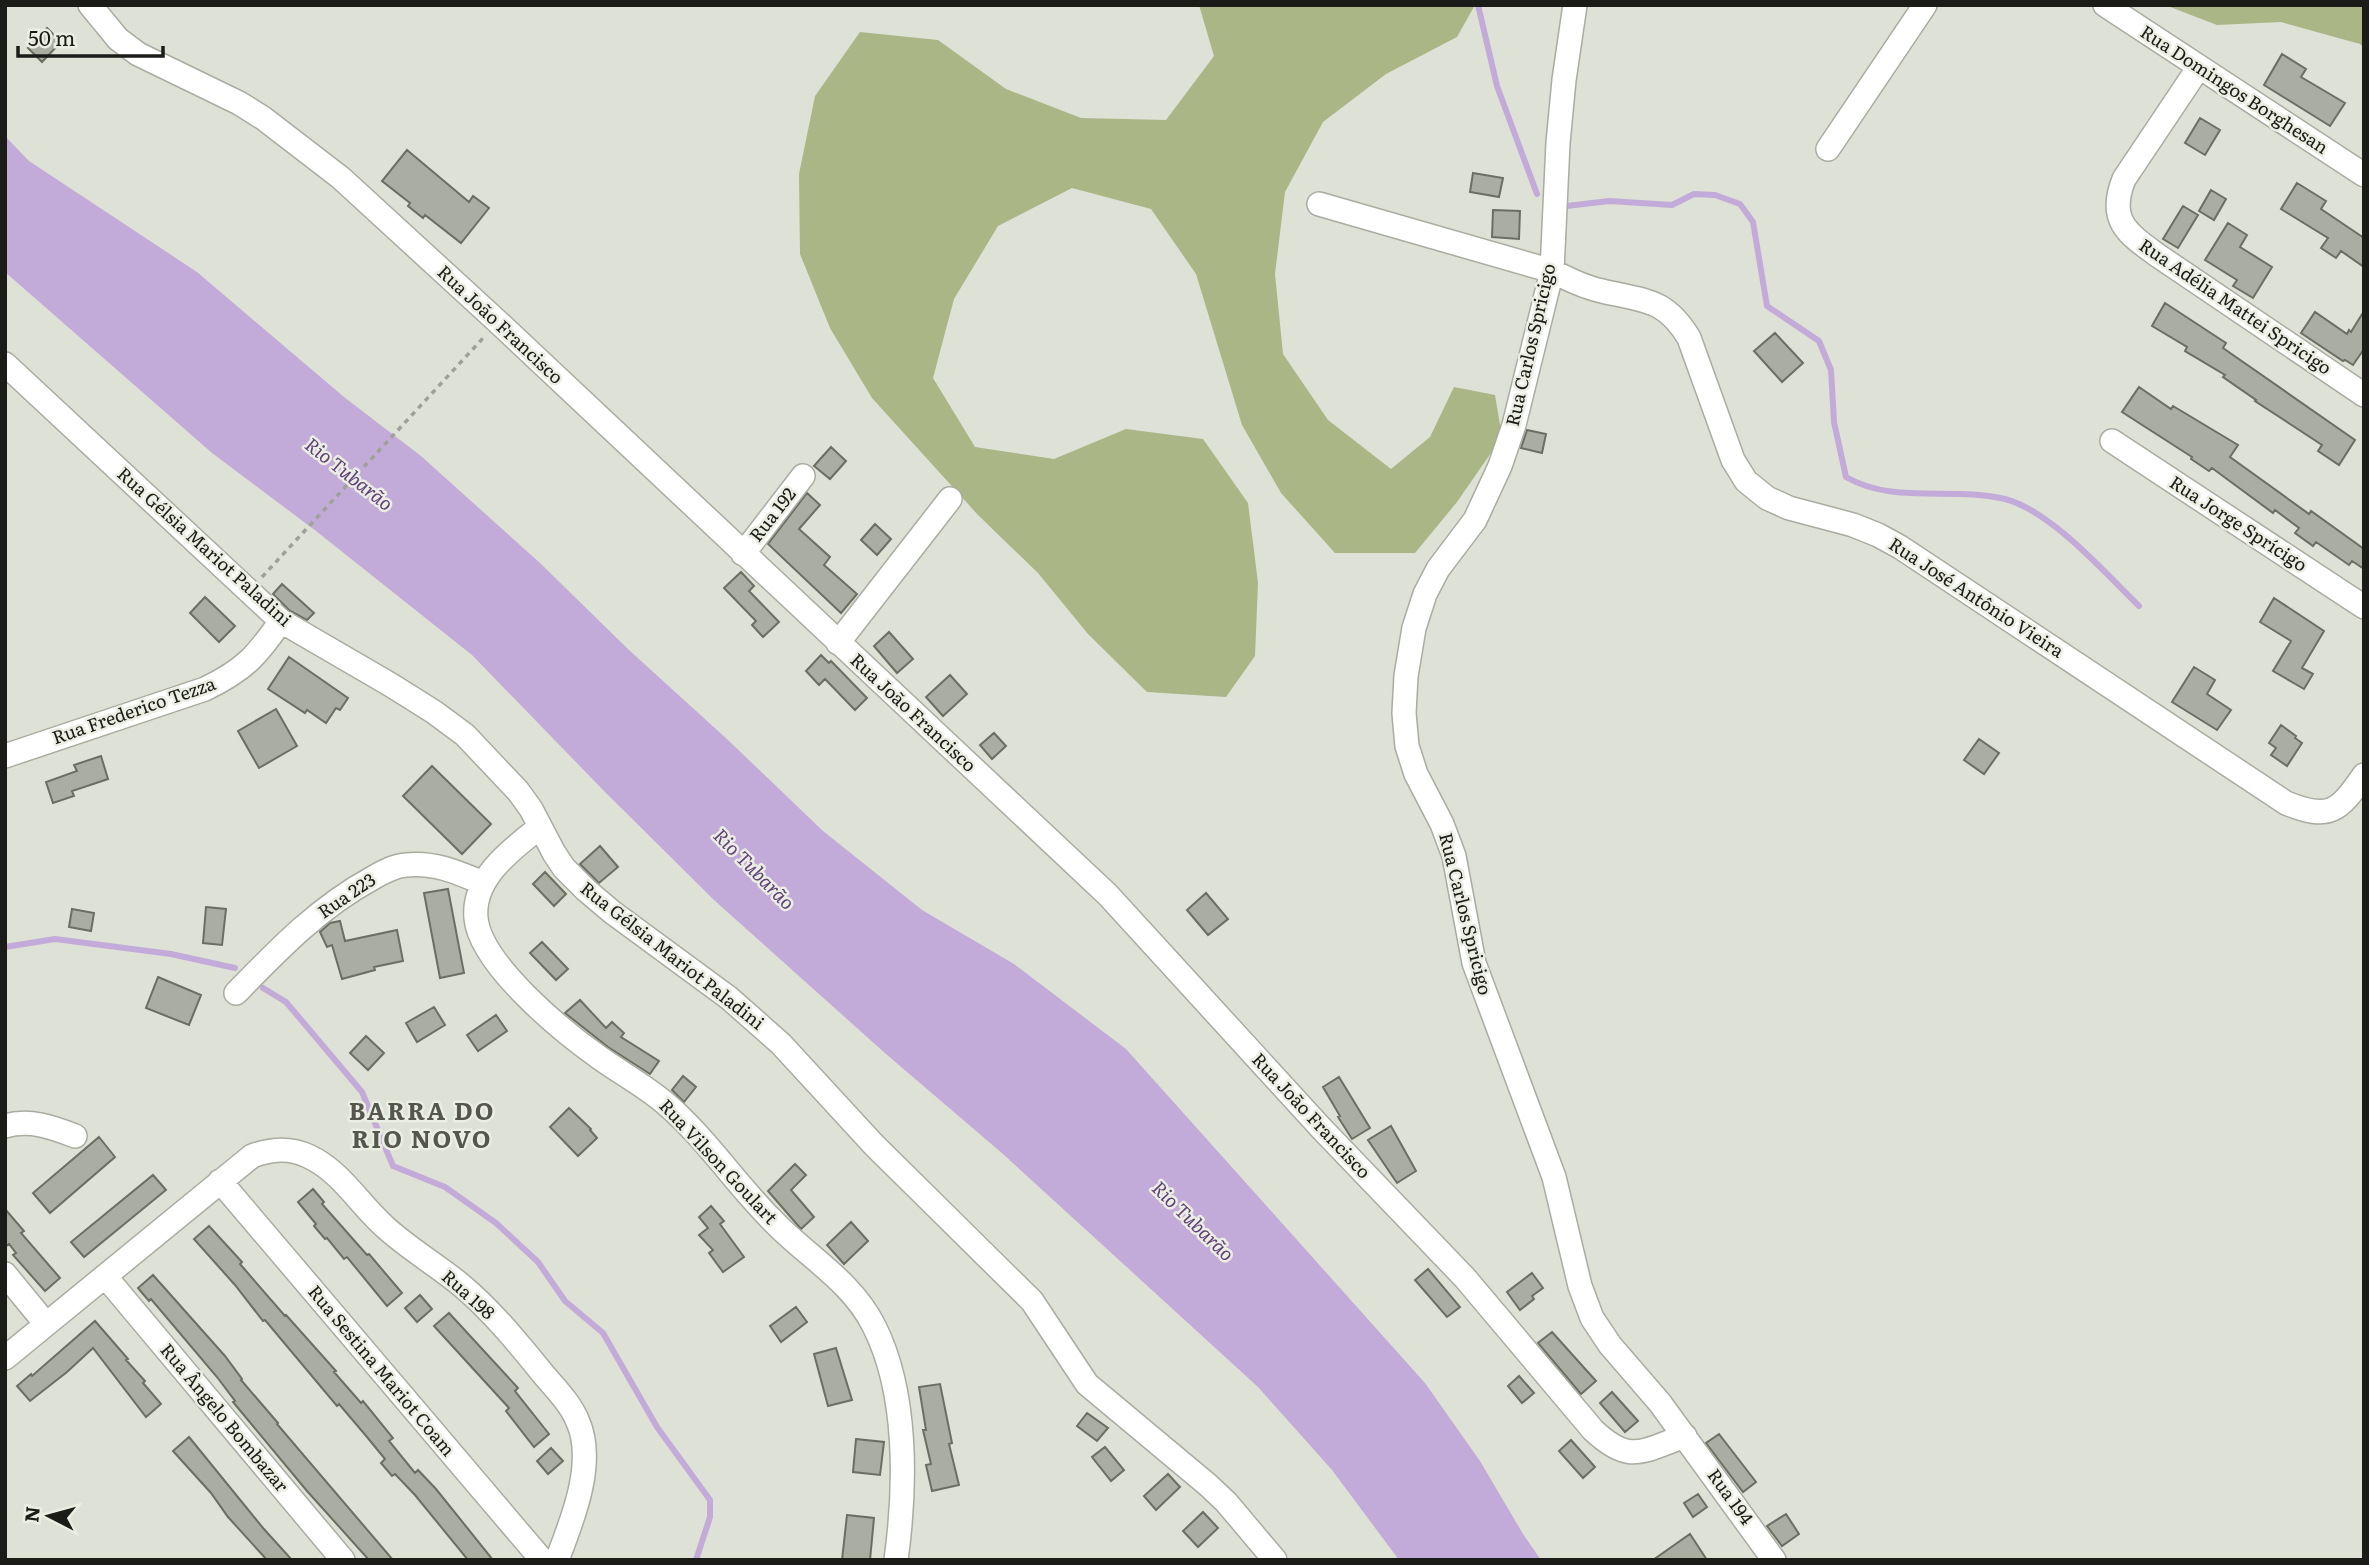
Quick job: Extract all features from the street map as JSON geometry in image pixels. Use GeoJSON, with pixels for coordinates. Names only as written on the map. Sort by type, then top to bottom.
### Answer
{"type":"FeatureCollection","features":[{"type":"Feature","properties":{"kind":"street","name":"Rua João Francisco"},"geometry":{"type":"LineString","coordinates":[[90,5],[118,39],[138,54],[239,103],[316,157],[498,322],[1108,895],[1321,1128],[1465,1278],[1608,1445],[1625,1453],[1640,1452],[1685,1436]]}},
{"type":"Feature","properties":{"kind":"street","name":"Rua Carlos Spricigo"},"geometry":{"type":"LineString","coordinates":[[1575,5],[1558,143],[1552,271],[1514,425],[1500,466],[1475,520],[1438,569],[1425,594],[1414,628],[1406,676],[1406,746],[1454,856],[1474,963],[1554,1177],[1580,1286],[1592,1318],[1610,1345],[1685,1436]]}},
{"type":"Feature","properties":{"kind":"street"},"geometry":{"type":"LineString","coordinates":[[1828,149],[1925,5]]}},
{"type":"Feature","properties":{"kind":"street","name":"Rua Domingos Borghesan"},"geometry":{"type":"LineString","coordinates":[[2105,5],[2364,175]]}},
{"type":"Feature","properties":{"kind":"street","name":"Rua Adélia Mattei Spricigo"},"geometry":{"type":"LineString","coordinates":[[2199,67],[2124,179],[2118,195],[2117,210],[2124,227],[2135,239],[2160,257],[2364,394]]}},
{"type":"Feature","properties":{"kind":"street","name":"Rua José Antônio Vieira"},"geometry":{"type":"LineString","coordinates":[[1319,204],[1552,271],[1587,287],[1656,304],[1667,310],[1680,324],[1698,360],[1733,460],[1746,481],[1767,498],[1789,508],[1853,525],[1900,547],[2286,803],[2318,813],[2342,804],[2364,775]]}},
{"type":"Feature","properties":{"kind":"street","name":"Rua Gélsia Mariot Paladini"},"geometry":{"type":"LineString","coordinates":[[5,364],[281,621],[391,685],[465,735],[518,791],[564,868],[612,912],[729,998],[781,1044],[866,1137],[1032,1301],[1087,1384],[1208,1485],[1275,1560]]}},
{"type":"Feature","properties":{"kind":"street","name":"Rua Jorge Sprícigo"},"geometry":{"type":"LineString","coordinates":[[2112,442],[2364,607]]}},
{"type":"Feature","properties":{"kind":"street","name":"Rua 192"},"geometry":{"type":"LineString","coordinates":[[743,554],[803,476]]}},
{"type":"Feature","properties":{"kind":"street"},"geometry":{"type":"LineString","coordinates":[[838,643],[950,499]]}},
{"type":"Feature","properties":{"kind":"street","name":"Rua Frederico Tezza"},"geometry":{"type":"LineString","coordinates":[[5,756],[205,689],[248,664],[281,621]]}},
{"type":"Feature","properties":{"kind":"street"},"geometry":{"type":"LineString","coordinates":[[483,883],[513,848],[540,827]]}},
{"type":"Feature","properties":{"kind":"street","name":"Rua 223"},"geometry":{"type":"LineString","coordinates":[[236,993],[289,939],[318,914],[352,889],[385,871],[403,865],[427,865],[448,868],[483,883]]}},
{"type":"Feature","properties":{"kind":"street","name":"Rua Vilson Goulart"},"geometry":{"type":"LineString","coordinates":[[483,883],[476,902],[478,932],[487,950],[503,971],[579,1041],[664,1102],[682,1119],[772,1221],[839,1278],[856,1297],[873,1324],[886,1351],[899,1424],[902,1502],[897,1560]]}},
{"type":"Feature","properties":{"kind":"street"},"geometry":{"type":"LineString","coordinates":[[5,1126],[28,1123],[46,1125],[75,1136]]}},
{"type":"Feature","properties":{"kind":"street","name":"Rua 198"},"geometry":{"type":"LineString","coordinates":[[5,1358],[252,1156],[265,1151],[293,1150],[313,1158],[332,1171],[395,1236],[473,1296],[569,1405],[583,1436],[582,1476],[578,1499],[556,1560]]}},
{"type":"Feature","properties":{"kind":"street","name":"Rua Sestina Mariot Coam"},"geometry":{"type":"LineString","coordinates":[[220,1181],[542,1560]]}},
{"type":"Feature","properties":{"kind":"street"},"geometry":{"type":"LineString","coordinates":[[5,1274],[46,1324]]}},
{"type":"Feature","properties":{"kind":"street","name":"Rua Ângelo Bombazar"},"geometry":{"type":"LineString","coordinates":[[105,1276],[343,1560]]}},
{"type":"Feature","properties":{"kind":"street","name":"Rua 194"},"geometry":{"type":"LineString","coordinates":[[1685,1436],[1774,1560]]}},
{"type":"Feature","properties":{"kind":"path"},"geometry":{"type":"LineString","coordinates":[[248,592],[498,322]]}},
{"type":"Feature","properties":{"kind":"green space"},"geometry":{"type":"Polygon","coordinates":[[[1199,5],[1475,5],[1457,37],[1386,74],[1323,122],[1285,192],[1275,274],[1283,354],[1328,420],[1391,469],[1430,437],[1454,387],[1495,395],[1502,437],[1457,502],[1415,553],[1335,553],[1281,493],[1242,425],[1196,274],[1151,209],[1072,188],[998,226],[954,299],[933,378],[975,447],[1054,459],[1126,429],[1203,439],[1248,503],[1258,583],[1255,656],[1226,697],[1147,692],[1088,634],[1038,573],[978,515],[872,398],[830,328],[800,254],[799,174],[815,96],[860,32],[938,40],[1006,89],[1081,118],[1166,120],[1214,56],[1199,5]]]}},
{"type":"Feature","properties":{"kind":"green space"},"geometry":{"type":"Polygon","coordinates":[[[2165,5],[2364,5],[2364,48],[2360,44],[2281,22],[2217,25],[2165,5]]]}},
{"type":"Feature","properties":{"kind":"water","name":"Rio Tubarão"},"geometry":{"type":"Polygon","coordinates":[[[5,136],[29,161],[197,272],[344,397],[421,456],[540,563],[823,831],[922,910],[1014,964],[1126,1049],[1425,1383],[1480,1461],[1541,1560],[1399,1560],[1332,1470],[1258,1387],[1003,1154],[886,1054],[714,900],[472,655],[316,531],[212,453],[5,272],[5,136]]]}},
{"type":"Feature","properties":{"kind":"building"},"geometry":{"type":"Polygon","coordinates":[[[47,28],[61,42],[42,62],[28,48],[47,28]]]}},
{"type":"Feature","properties":{"kind":"building"},"geometry":{"type":"Polygon","coordinates":[[[2282,54],[2306,69],[2301,77],[2345,103],[2330,126],[2264,85],[2282,54]]]}},
{"type":"Feature","properties":{"kind":"building"},"geometry":{"type":"Polygon","coordinates":[[[2200,118],[2220,130],[2205,155],[2185,143],[2200,118]]]}},
{"type":"Feature","properties":{"kind":"building"},"geometry":{"type":"Polygon","coordinates":[[[407,150],[469,202],[473,196],[489,208],[461,243],[425,215],[423,218],[408,206],[410,203],[382,181],[407,150]]]}},
{"type":"Feature","properties":{"kind":"building"},"geometry":{"type":"Polygon","coordinates":[[[1473,173],[1503,178],[1499,197],[1470,192],[1473,173]]]}},
{"type":"Feature","properties":{"kind":"building"},"geometry":{"type":"Polygon","coordinates":[[[2297,183],[2326,201],[2321,209],[2364,238],[2364,267],[2341,251],[2336,258],[2321,248],[2328,238],[2281,209],[2297,183]]]}},
{"type":"Feature","properties":{"kind":"building"},"geometry":{"type":"Polygon","coordinates":[[[2211,190],[2226,199],[2214,220],[2199,211],[2211,190]]]}},
{"type":"Feature","properties":{"kind":"building"},"geometry":{"type":"Polygon","coordinates":[[[2183,206],[2198,215],[2178,248],[2163,239],[2183,206]]]}},
{"type":"Feature","properties":{"kind":"building"},"geometry":{"type":"Polygon","coordinates":[[[1493,210],[1520,211],[1519,239],[1492,237],[1493,210]]]}},
{"type":"Feature","properties":{"kind":"building"},"geometry":{"type":"Polygon","coordinates":[[[2228,223],[2247,235],[2240,247],[2272,267],[2253,298],[2233,286],[2237,280],[2205,260],[2228,223]]]}},
{"type":"Feature","properties":{"kind":"building"},"geometry":{"type":"Polygon","coordinates":[[[2165,303],[2226,343],[2223,348],[2355,440],[2339,465],[2318,451],[2322,445],[2255,401],[2223,377],[2225,375],[2185,351],[2187,347],[2152,326],[2165,303]]]}},
{"type":"Feature","properties":{"kind":"building"},"geometry":{"type":"Polygon","coordinates":[[[2364,311],[2364,349],[2353,365],[2301,333],[2315,312],[2347,334],[2364,311]]]}},
{"type":"Feature","properties":{"kind":"building"},"geometry":{"type":"Polygon","coordinates":[[[1775,333],[1803,363],[1782,382],[1754,351],[1775,333]]]}},
{"type":"Feature","properties":{"kind":"building"},"geometry":{"type":"Polygon","coordinates":[[[2139,387],[2171,409],[2173,406],[2238,445],[2230,457],[2309,514],[2311,511],[2364,549],[2364,569],[2352,561],[2349,565],[2316,542],[2313,546],[2295,533],[2299,528],[2275,510],[2273,513],[2212,468],[2209,471],[2122,412],[2139,387]]]}},
{"type":"Feature","properties":{"kind":"building"},"geometry":{"type":"Polygon","coordinates":[[[1527,430],[1546,434],[1542,453],[1521,448],[1527,430]]]}},
{"type":"Feature","properties":{"kind":"building"},"geometry":{"type":"Polygon","coordinates":[[[831,447],[846,461],[830,479],[814,466],[831,447]]]}},
{"type":"Feature","properties":{"kind":"building"},"geometry":{"type":"Polygon","coordinates":[[[807,493],[820,505],[799,529],[830,557],[824,565],[857,594],[841,613],[768,544],[807,493]]]}},
{"type":"Feature","properties":{"kind":"building"},"geometry":{"type":"Polygon","coordinates":[[[875,524],[891,539],[877,555],[861,540],[875,524]]]}},
{"type":"Feature","properties":{"kind":"building"},"geometry":{"type":"Polygon","coordinates":[[[741,572],[754,586],[749,591],[779,622],[763,637],[752,625],[756,621],[724,588],[741,572]]]}},
{"type":"Feature","properties":{"kind":"building"},"geometry":{"type":"Polygon","coordinates":[[[282,584],[314,613],[307,620],[289,610],[273,594],[282,584]]]}},
{"type":"Feature","properties":{"kind":"building"},"geometry":{"type":"Polygon","coordinates":[[[205,597],[235,626],[219,642],[190,613],[205,597]]]}},
{"type":"Feature","properties":{"kind":"building"},"geometry":{"type":"Polygon","coordinates":[[[2274,598],[2324,631],[2302,668],[2313,674],[2304,689],[2273,671],[2291,641],[2260,622],[2274,598]]]}},
{"type":"Feature","properties":{"kind":"building"},"geometry":{"type":"Polygon","coordinates":[[[889,632],[913,659],[897,673],[874,646],[889,632]]]}},
{"type":"Feature","properties":{"kind":"building"},"geometry":{"type":"Polygon","coordinates":[[[821,655],[829,663],[831,661],[867,698],[855,710],[825,679],[819,685],[806,671],[821,655]]]}},
{"type":"Feature","properties":{"kind":"building"},"geometry":{"type":"Polygon","coordinates":[[[289,657],[348,698],[340,710],[336,708],[326,723],[268,689],[289,657]]]}},
{"type":"Feature","properties":{"kind":"building"},"geometry":{"type":"Polygon","coordinates":[[[2194,667],[2215,680],[2207,694],[2231,710],[2217,730],[2172,702],[2194,667]]]}},
{"type":"Feature","properties":{"kind":"building"},"geometry":{"type":"Polygon","coordinates":[[[950,675],[967,694],[943,716],[926,697],[950,675]]]}},
{"type":"Feature","properties":{"kind":"building"},"geometry":{"type":"Polygon","coordinates":[[[276,709],[297,746],[259,768],[238,731],[276,709]]]}},
{"type":"Feature","properties":{"kind":"building"},"geometry":{"type":"Polygon","coordinates":[[[2281,725],[2302,743],[2287,766],[2271,755],[2276,748],[2269,743],[2281,725]]]}},
{"type":"Feature","properties":{"kind":"building"},"geometry":{"type":"Polygon","coordinates":[[[994,733],[1006,746],[992,759],[980,745],[994,733]]]}},
{"type":"Feature","properties":{"kind":"building"},"geometry":{"type":"Polygon","coordinates":[[[1979,739],[1999,753],[1984,774],[1964,760],[1979,739]]]}},
{"type":"Feature","properties":{"kind":"building"},"geometry":{"type":"Polygon","coordinates":[[[101,756],[108,779],[72,791],[74,796],[53,803],[46,782],[77,771],[74,765],[101,756]]]}},
{"type":"Feature","properties":{"kind":"building"},"geometry":{"type":"Polygon","coordinates":[[[432,766],[491,824],[462,854],[403,796],[432,766]]]}},
{"type":"Feature","properties":{"kind":"building"},"geometry":{"type":"Polygon","coordinates":[[[600,846],[618,867],[599,883],[580,864],[600,846]]]}},
{"type":"Feature","properties":{"kind":"building"},"geometry":{"type":"Polygon","coordinates":[[[545,872],[566,894],[554,906],[533,884],[545,872]]]}},
{"type":"Feature","properties":{"kind":"building"},"geometry":{"type":"Polygon","coordinates":[[[448,889],[464,973],[440,978],[424,893],[448,889]]]}},
{"type":"Feature","properties":{"kind":"building"},"geometry":{"type":"Polygon","coordinates":[[[1206,893],[1228,919],[1208,935],[1187,910],[1206,893]]]}},
{"type":"Feature","properties":{"kind":"building"},"geometry":{"type":"Polygon","coordinates":[[[206,907],[226,909],[222,945],[203,943],[206,907]]]}},
{"type":"Feature","properties":{"kind":"building"},"geometry":{"type":"Polygon","coordinates":[[[72,909],[94,913],[91,931],[69,927],[72,909]]]}},
{"type":"Feature","properties":{"kind":"building"},"geometry":{"type":"Polygon","coordinates":[[[340,921],[345,941],[397,930],[403,961],[374,967],[375,970],[342,979],[332,945],[327,947],[320,932],[330,923],[340,921]]]}},
{"type":"Feature","properties":{"kind":"building"},"geometry":{"type":"Polygon","coordinates":[[[542,942],[568,969],[556,980],[530,953],[542,942]]]}},
{"type":"Feature","properties":{"kind":"building"},"geometry":{"type":"Polygon","coordinates":[[[158,977],[201,995],[189,1025],[146,1008],[158,977]]]}},
{"type":"Feature","properties":{"kind":"building"},"geometry":{"type":"Polygon","coordinates":[[[580,1000],[606,1028],[612,1022],[624,1033],[621,1037],[659,1061],[650,1074],[608,1047],[565,1013],[580,1000]]]}},
{"type":"Feature","properties":{"kind":"building"},"geometry":{"type":"Polygon","coordinates":[[[434,1007],[445,1025],[417,1042],[406,1023],[434,1007]]]}},
{"type":"Feature","properties":{"kind":"building"},"geometry":{"type":"Polygon","coordinates":[[[496,1015],[507,1031],[478,1051],[467,1035],[496,1015]]]}},
{"type":"Feature","properties":{"kind":"building"},"geometry":{"type":"Polygon","coordinates":[[[366,1036],[384,1053],[368,1070],[350,1053],[366,1036]]]}},
{"type":"Feature","properties":{"kind":"building"},"geometry":{"type":"Polygon","coordinates":[[[683,1076],[696,1087],[684,1102],[672,1090],[683,1076]]]}},
{"type":"Feature","properties":{"kind":"building"},"geometry":{"type":"Polygon","coordinates":[[[1339,1077],[1370,1128],[1352,1139],[1323,1087],[1339,1077]]]}},
{"type":"Feature","properties":{"kind":"building"},"geometry":{"type":"Polygon","coordinates":[[[569,1108],[597,1138],[578,1156],[550,1127],[569,1108]]]}},
{"type":"Feature","properties":{"kind":"building"},"geometry":{"type":"Polygon","coordinates":[[[1391,1126],[1416,1171],[1397,1183],[1368,1140],[1391,1126]]]}},
{"type":"Feature","properties":{"kind":"building"},"geometry":{"type":"Polygon","coordinates":[[[99,1137],[115,1157],[50,1213],[33,1193],[99,1137]]]}},
{"type":"Feature","properties":{"kind":"building"},"geometry":{"type":"Polygon","coordinates":[[[795,1164],[806,1175],[791,1190],[814,1217],[801,1229],[768,1191],[795,1164]]]}},
{"type":"Feature","properties":{"kind":"building"},"geometry":{"type":"Polygon","coordinates":[[[153,1175],[166,1190],[84,1257],[71,1242],[153,1175]]]}},
{"type":"Feature","properties":{"kind":"building"},"geometry":{"type":"Polygon","coordinates":[[[313,1189],[324,1202],[322,1204],[402,1293],[387,1306],[347,1257],[344,1259],[327,1238],[325,1239],[298,1202],[313,1189]]]}},
{"type":"Feature","properties":{"kind":"building"},"geometry":{"type":"Polygon","coordinates":[[[711,1206],[724,1221],[720,1224],[744,1257],[723,1272],[709,1253],[713,1250],[699,1235],[708,1228],[699,1217],[711,1206]]]}},
{"type":"Feature","properties":{"kind":"building"},"geometry":{"type":"Polygon","coordinates":[[[5,1209],[24,1231],[21,1233],[60,1278],[45,1291],[13,1255],[16,1253],[9,1244],[5,1247],[5,1209]]]}},
{"type":"Feature","properties":{"kind":"building"},"geometry":{"type":"Polygon","coordinates":[[[851,1222],[868,1241],[844,1264],[827,1245],[851,1222]]]}},
{"type":"Feature","properties":{"kind":"building"},"geometry":{"type":"Polygon","coordinates":[[[209,1226],[361,1403],[363,1401],[393,1438],[389,1441],[415,1473],[418,1470],[436,1489],[493,1560],[468,1560],[415,1495],[395,1474],[392,1476],[381,1463],[385,1459],[367,1437],[339,1404],[337,1406],[194,1239],[209,1226]]]}},
{"type":"Feature","properties":{"kind":"building"},"geometry":{"type":"Polygon","coordinates":[[[1428,1269],[1460,1307],[1447,1317],[1415,1280],[1428,1269]]]}},
{"type":"Feature","properties":{"kind":"building"},"geometry":{"type":"Polygon","coordinates":[[[1532,1273],[1543,1288],[1520,1310],[1507,1292],[1532,1273]]]}},
{"type":"Feature","properties":{"kind":"building"},"geometry":{"type":"Polygon","coordinates":[[[153,1275],[225,1356],[277,1424],[393,1560],[369,1560],[307,1491],[233,1402],[235,1401],[217,1377],[151,1299],[149,1301],[138,1288],[153,1275]]]}},
{"type":"Feature","properties":{"kind":"building"},"geometry":{"type":"Polygon","coordinates":[[[420,1295],[432,1309],[417,1322],[405,1308],[420,1295]]]}},
{"type":"Feature","properties":{"kind":"building"},"geometry":{"type":"Polygon","coordinates":[[[796,1307],[807,1322],[781,1342],[770,1326],[796,1307]]]}},
{"type":"Feature","properties":{"kind":"building"},"geometry":{"type":"Polygon","coordinates":[[[449,1313],[518,1388],[515,1391],[549,1434],[534,1447],[506,1411],[509,1408],[434,1326],[449,1313]]]}},
{"type":"Feature","properties":{"kind":"building"},"geometry":{"type":"Polygon","coordinates":[[[95,1321],[128,1359],[126,1360],[161,1404],[146,1417],[93,1348],[30,1401],[17,1386],[95,1321]]]}},
{"type":"Feature","properties":{"kind":"building"},"geometry":{"type":"Polygon","coordinates":[[[1552,1332],[1596,1381],[1581,1394],[1538,1343],[1552,1332]]]}},
{"type":"Feature","properties":{"kind":"building"},"geometry":{"type":"Polygon","coordinates":[[[836,1348],[852,1400],[828,1406],[814,1354],[836,1348]]]}},
{"type":"Feature","properties":{"kind":"building"},"geometry":{"type":"Polygon","coordinates":[[[1519,1376],[1534,1393],[1522,1403],[1508,1386],[1519,1376]]]}},
{"type":"Feature","properties":{"kind":"building"},"geometry":{"type":"Polygon","coordinates":[[[940,1384],[952,1443],[949,1444],[959,1485],[932,1491],[926,1465],[931,1464],[923,1430],[926,1430],[919,1387],[940,1384]]]}},
{"type":"Feature","properties":{"kind":"building"},"geometry":{"type":"Polygon","coordinates":[[[1612,1392],[1638,1421],[1625,1432],[1600,1403],[1612,1392]]]}},
{"type":"Feature","properties":{"kind":"building"},"geometry":{"type":"Polygon","coordinates":[[[1087,1413],[1108,1428],[1097,1441],[1077,1426],[1087,1413]]]}},
{"type":"Feature","properties":{"kind":"building"},"geometry":{"type":"Polygon","coordinates":[[[1719,1434],[1756,1482],[1743,1492],[1706,1443],[1719,1434]]]}},
{"type":"Feature","properties":{"kind":"building"},"geometry":{"type":"Polygon","coordinates":[[[189,1437],[292,1560],[267,1560],[228,1517],[211,1493],[173,1451],[189,1437]]]}},
{"type":"Feature","properties":{"kind":"building"},"geometry":{"type":"Polygon","coordinates":[[[856,1439],[884,1442],[880,1475],[853,1472],[856,1439]]]}},
{"type":"Feature","properties":{"kind":"building"},"geometry":{"type":"Polygon","coordinates":[[[1571,1440],[1595,1467],[1583,1478],[1559,1451],[1571,1440]]]}},
{"type":"Feature","properties":{"kind":"building"},"geometry":{"type":"Polygon","coordinates":[[[1105,1447],[1124,1470],[1111,1481],[1092,1457],[1105,1447]]]}},
{"type":"Feature","properties":{"kind":"building"},"geometry":{"type":"Polygon","coordinates":[[[551,1448],[563,1461],[548,1474],[537,1461],[551,1448]]]}},
{"type":"Feature","properties":{"kind":"building"},"geometry":{"type":"Polygon","coordinates":[[[1168,1474],[1180,1487],[1156,1510],[1144,1496],[1168,1474]]]}},
{"type":"Feature","properties":{"kind":"building"},"geometry":{"type":"Polygon","coordinates":[[[1698,1494],[1707,1507],[1693,1517],[1684,1503],[1698,1494]]]}},
{"type":"Feature","properties":{"kind":"building"},"geometry":{"type":"Polygon","coordinates":[[[1203,1512],[1218,1528],[1198,1547],[1183,1531],[1203,1512]]]}},
{"type":"Feature","properties":{"kind":"building"},"geometry":{"type":"Polygon","coordinates":[[[1786,1514],[1799,1534],[1782,1546],[1767,1526],[1786,1514]]]}},
{"type":"Feature","properties":{"kind":"building"},"geometry":{"type":"Polygon","coordinates":[[[847,1515],[874,1518],[870,1560],[842,1560],[847,1515]]]}},
{"type":"Feature","properties":{"kind":"building"},"geometry":{"type":"Polygon","coordinates":[[[1690,1534],[1707,1560],[1653,1560],[1690,1534]]]}},
{"type":"Feature","properties":{"kind":"waterway"},"geometry":{"type":"LineString","coordinates":[[1478,5],[1497,86],[1537,194]]}},
{"type":"Feature","properties":{"kind":"waterway"},"geometry":{"type":"LineString","coordinates":[[1567,206],[1609,201],[1672,205],[1694,194],[1715,195],[1740,204],[1753,222],[1767,306],[1819,341],[1831,370],[1834,422],[1846,477],[1884,490],[1985,495],[2023,506],[2076,544],[2139,606]]}},
{"type":"Feature","properties":{"kind":"waterway"},"geometry":{"type":"LineString","coordinates":[[5,947],[55,939],[171,954],[235,968]]}},
{"type":"Feature","properties":{"kind":"waterway"},"geometry":{"type":"LineString","coordinates":[[263,988],[286,1002],[362,1092],[393,1166],[445,1187],[496,1223],[538,1262],[565,1301],[603,1333],[657,1427],[710,1500],[710,1517],[696,1560]]}},
{"type":"Feature","properties":{"kind":"district","name":"BARRA DO RIO NOVO"},"geometry":{"type":"Point","coordinates":[422,1126]}}]}
